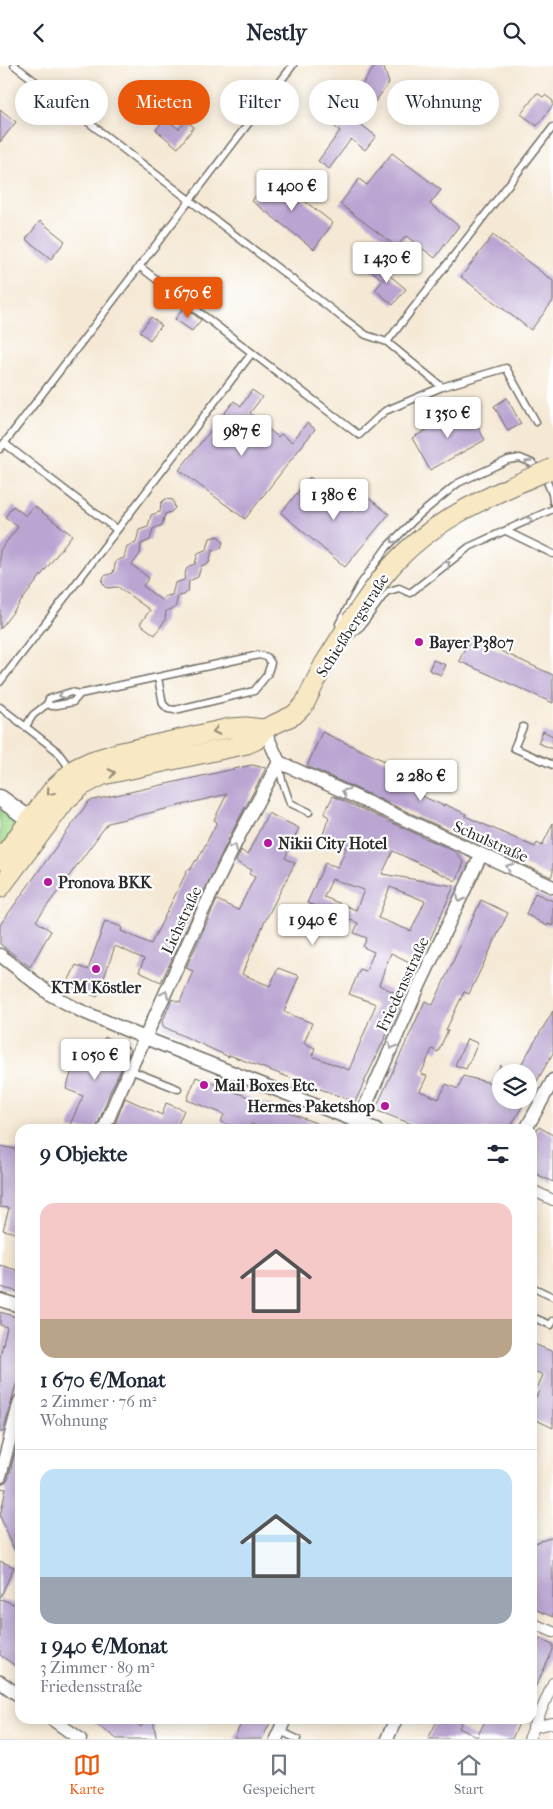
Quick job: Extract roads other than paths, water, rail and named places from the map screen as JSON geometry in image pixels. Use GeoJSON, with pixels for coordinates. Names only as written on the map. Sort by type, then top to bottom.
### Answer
{"type":"FeatureCollection","features":[{"type":"Feature","properties":{"kind":"main road","name":"Schießbergstraße"},"geometry":{"type":"LineString","coordinates":[[0,888],[34,828],[52,789],[77,779],[91,761],[126,751],[230,728],[264,729],[294,715],[304,705],[332,644],[343,625],[390,567],[415,543],[449,518],[472,505],[553,469]]}},
{"type":"Feature","properties":{"kind":"main road","name":"Schießbergstraße"},"geometry":{"type":"LineString","coordinates":[[0,860],[34,828]]}},
{"type":"Feature","properties":{"kind":"street"},"geometry":{"type":"LineString","coordinates":[[264,729],[279,762]]}},
{"type":"Feature","properties":{"kind":"street","name":"Schulstraße"},"geometry":{"type":"LineString","coordinates":[[279,762],[553,887]]}},
{"type":"Feature","properties":{"kind":"street","name":"Lichstraße"},"geometry":{"type":"LineString","coordinates":[[106,1124],[198,921],[235,845],[279,762]]}},
{"type":"Feature","properties":{"kind":"street"},"geometry":{"type":"LineString","coordinates":[[0,798],[34,828]]}},
{"type":"Feature","properties":{"kind":"street","name":"Friedensstraße"},"geometry":{"type":"LineString","coordinates":[[358,1124],[420,984],[481,855]]}},
{"type":"Feature","properties":{"kind":"street"},"geometry":{"type":"LineString","coordinates":[[0,955],[51,995],[79,1010],[352,1124]]}},
{"type":"Feature","properties":{"kind":"street"},"geometry":{"type":"LineString","coordinates":[[529,1124],[553,1080]]}},
{"type":"Feature","properties":{"kind":"street"},"geometry":{"type":"LineString","coordinates":[[537,1192],[553,1200]]}},
{"type":"Feature","properties":{"kind":"street"},"geometry":{"type":"LineString","coordinates":[[0,1300],[15,1304]]}},
{"type":"Feature","properties":{"kind":"street"},"geometry":{"type":"LineString","coordinates":[[0,1472],[15,1434]]}},
{"type":"Feature","properties":{"kind":"street"},"geometry":{"type":"LineString","coordinates":[[537,1625],[553,1632]]}},
{"type":"Feature","properties":{"kind":"street"},"geometry":{"type":"LineString","coordinates":[[0,1682],[15,1692]]}},
{"type":"Feature","properties":{"kind":"street"},"geometry":{"type":"LineString","coordinates":[[537,1718],[553,1683]]}},
{"type":"Feature","properties":{"kind":"street"},"geometry":{"type":"LineString","coordinates":[[533,1727],[553,1723]]}},
{"type":"Feature","properties":{"kind":"street"},"geometry":{"type":"LineString","coordinates":[[59,1724],[80,1739]]}},
{"type":"Feature","properties":{"kind":"street"},"geometry":{"type":"LineString","coordinates":[[387,1739],[394,1724]]}},
{"type":"Feature","properties":{"kind":"street"},"geometry":{"type":"LineString","coordinates":[[529,1739],[534,1724]]}},
{"type":"Feature","properties":{"kind":"lane"},"geometry":{"type":"LineString","coordinates":[[14,65],[366,335],[387,342],[442,387]]}},
{"type":"Feature","properties":{"kind":"lane"},"geometry":{"type":"LineString","coordinates":[[117,530],[2,446],[293,65]]}},
{"type":"Feature","properties":{"kind":"lane"},"geometry":{"type":"LineString","coordinates":[[387,342],[553,127]]}},
{"type":"Feature","properties":{"kind":"lane"},"geometry":{"type":"LineString","coordinates":[[139,266],[358,435],[385,411],[442,387],[506,368],[536,422]]}},
{"type":"Feature","properties":{"kind":"lane"},"geometry":{"type":"LineString","coordinates":[[0,682],[252,353]]}},
{"type":"Feature","properties":{"kind":"lane"},"geometry":{"type":"LineString","coordinates":[[343,625],[360,585],[386,547],[418,516],[458,483],[508,460],[520,458],[532,463],[546,479],[553,502]]}},
{"type":"Feature","properties":{"kind":"lane"},"geometry":{"type":"LineString","coordinates":[[332,644],[361,626],[386,592],[399,588],[410,593],[461,552],[485,539],[553,509]]}},
{"type":"Feature","properties":{"kind":"lane"},"geometry":{"type":"LineString","coordinates":[[506,531],[553,554]]}},
{"type":"Feature","properties":{"kind":"lane"},"geometry":{"type":"LineString","coordinates":[[26,726],[33,715],[47,704],[52,706],[73,702],[80,694],[158,677],[259,655],[267,657],[271,663],[267,675],[254,691],[175,710],[168,709],[163,704],[158,677]]}},
{"type":"Feature","properties":{"kind":"lane"},"geometry":{"type":"LineString","coordinates":[[0,707],[57,751],[77,779]]}},
{"type":"Feature","properties":{"kind":"lane"},"geometry":{"type":"LineString","coordinates":[[523,727],[514,748],[553,765]]}},
{"type":"Feature","properties":{"kind":"lane"},"geometry":{"type":"LineString","coordinates":[[279,762],[282,780],[290,803],[309,811]]}},
{"type":"Feature","properties":{"kind":"lane"},"geometry":{"type":"LineString","coordinates":[[130,1070],[178,1089]]}},
{"type":"Feature","properties":{"kind":"lane"},"geometry":{"type":"LineString","coordinates":[[537,1289],[553,1297]]}},
{"type":"Feature","properties":{"kind":"lane"},"geometry":{"type":"LineString","coordinates":[[537,1319],[551,1325],[553,1321]]}},
{"type":"Feature","properties":{"kind":"lane"},"geometry":{"type":"LineString","coordinates":[[280,1729],[297,1739]]}},
{"type":"Feature","properties":{"kind":"place","name":"Bayer P3807"},"geometry":{"type":"Point","coordinates":[419,642]}},
{"type":"Feature","properties":{"kind":"place","name":"Nikii City Hotel"},"geometry":{"type":"Point","coordinates":[268,843]}},
{"type":"Feature","properties":{"kind":"place","name":"Pronova BKK"},"geometry":{"type":"Point","coordinates":[48,882]}},
{"type":"Feature","properties":{"kind":"place","name":"KTM Köstler"},"geometry":{"type":"Point","coordinates":[96,969]}},
{"type":"Feature","properties":{"kind":"place","name":"Mail Boxes Etc."},"geometry":{"type":"Point","coordinates":[204,1085]}},
{"type":"Feature","properties":{"kind":"place","name":"Hermes Paketshop"},"geometry":{"type":"Point","coordinates":[385,1106]}}]}
